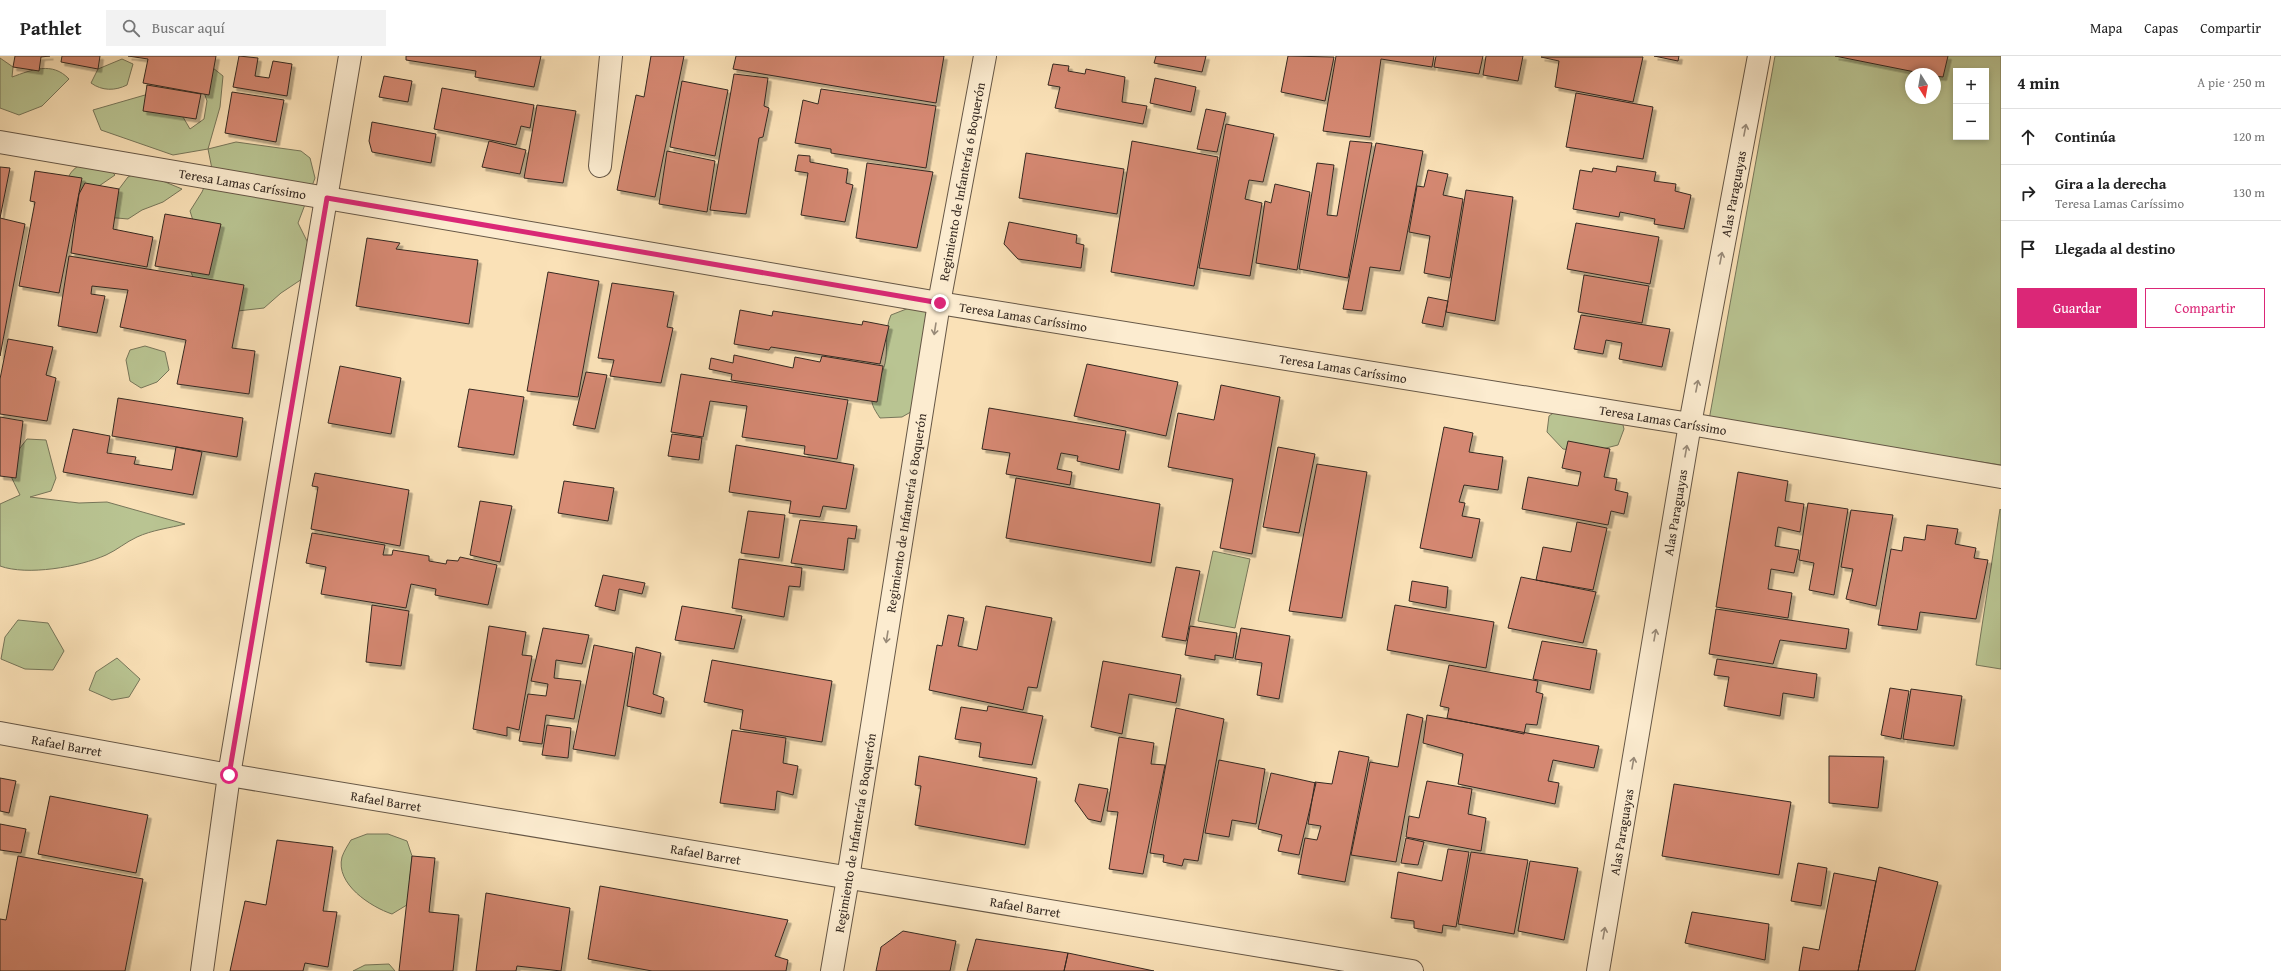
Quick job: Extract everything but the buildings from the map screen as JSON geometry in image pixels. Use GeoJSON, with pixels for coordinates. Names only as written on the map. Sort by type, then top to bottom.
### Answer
{"type":"FeatureCollection","features":[{"type":"Feature","properties":{"kind":"street"},"geometry":{"type":"LineString","coordinates":[[202,971],[229,775],[350,56]]}},
{"type":"Feature","properties":{"kind":"street"},"geometry":{"type":"LineString","coordinates":[[600,166],[610,56]]}},
{"type":"Feature","properties":{"kind":"street","name":"Regimiento de Infantería 6 Boquerón"},"geometry":{"type":"LineString","coordinates":[[832,971],[940,303],[985,56]]}},
{"type":"Feature","properties":{"kind":"street","name":"Alas Paraguayas"},"geometry":{"type":"LineString","coordinates":[[1598,971],[1690,424],[1759,56]]}},
{"type":"Feature","properties":{"kind":"street","name":"Teresa Lamas Caríssimo"},"geometry":{"type":"LineString","coordinates":[[0,142],[940,303],[1690,424],[2001,477]]}},
{"type":"Feature","properties":{"kind":"street","name":"Rafael Barret"},"geometry":{"type":"LineString","coordinates":[[0,733],[229,775],[1412,971]]}},
{"type":"Feature","properties":{"kind":"green space"},"geometry":{"type":"Polygon","coordinates":[[[1775,56],[2001,56],[2001,465],[1709,420],[1775,56]]]}},
{"type":"Feature","properties":{"kind":"green space"},"geometry":{"type":"Polygon","coordinates":[[[0,58],[13,67],[12,77],[34,70],[49,69],[62,73],[69,79],[42,106],[19,115],[0,108],[0,58]]]}},
{"type":"Feature","properties":{"kind":"green space"},"geometry":{"type":"Polygon","coordinates":[[[122,59],[133,64],[127,85],[113,89],[104,89],[91,83],[98,69],[122,59]]]}},
{"type":"Feature","properties":{"kind":"green space"},"geometry":{"type":"Polygon","coordinates":[[[213,68],[223,76],[220,107],[208,149],[173,155],[101,130],[93,110],[145,95],[176,105],[190,129],[204,119],[207,101],[198,74],[213,68]]]}},
{"type":"Feature","properties":{"kind":"green space"},"geometry":{"type":"Polygon","coordinates":[[[236,142],[301,151],[310,158],[315,178],[298,223],[317,261],[305,277],[281,293],[264,308],[229,312],[201,299],[191,272],[196,230],[190,211],[202,192],[212,169],[208,149],[236,142]]]}},
{"type":"Feature","properties":{"kind":"green space"},"geometry":{"type":"Polygon","coordinates":[[[99,158],[115,175],[99,186],[79,194],[67,182],[71,172],[75,168],[89,161],[99,158]]]}},
{"type":"Feature","properties":{"kind":"green space"},"geometry":{"type":"Polygon","coordinates":[[[148,167],[158,179],[182,189],[163,202],[142,210],[128,219],[106,217],[101,202],[119,189],[128,177],[148,167]]]}},
{"type":"Feature","properties":{"kind":"green space"},"geometry":{"type":"Polygon","coordinates":[[[909,308],[938,308],[923,405],[902,417],[880,418],[873,406],[872,396],[874,386],[883,370],[885,363],[887,328],[891,315],[909,308]]]}},
{"type":"Feature","properties":{"kind":"green space"},"geometry":{"type":"Polygon","coordinates":[[[145,346],[165,352],[169,370],[157,382],[141,388],[130,381],[126,360],[130,350],[145,346]]]}},
{"type":"Feature","properties":{"kind":"green space"},"geometry":{"type":"Polygon","coordinates":[[[1562,407],[1620,413],[1624,429],[1618,445],[1590,452],[1563,449],[1547,432],[1549,416],[1562,407]]]}},
{"type":"Feature","properties":{"kind":"green space"},"geometry":{"type":"Polygon","coordinates":[[[27,439],[46,440],[56,478],[51,491],[30,497],[79,503],[107,502],[185,524],[143,535],[133,539],[106,555],[82,563],[53,569],[38,570],[11,569],[0,566],[0,504],[20,495],[6,466],[27,439]]]}},
{"type":"Feature","properties":{"kind":"green space"},"geometry":{"type":"Polygon","coordinates":[[[2000,509],[2001,510],[2001,669],[1976,665],[2000,509]]]}},
{"type":"Feature","properties":{"kind":"green space"},"geometry":{"type":"Polygon","coordinates":[[[1213,551],[1250,559],[1235,628],[1198,621],[1213,551]]]}},
{"type":"Feature","properties":{"kind":"green space"},"geometry":{"type":"Polygon","coordinates":[[[18,620],[48,623],[64,651],[53,670],[25,669],[1,659],[5,637],[18,620]]]}},
{"type":"Feature","properties":{"kind":"green space"},"geometry":{"type":"Polygon","coordinates":[[[117,658],[140,679],[129,697],[112,700],[89,690],[96,672],[117,658]]]}},
{"type":"Feature","properties":{"kind":"green space"},"geometry":{"type":"Polygon","coordinates":[[[367,834],[388,834],[407,841],[412,856],[410,878],[415,900],[392,914],[374,906],[356,893],[349,885],[341,867],[342,857],[351,840],[367,834]]]}},
{"type":"Feature","properties":{"kind":"green space"},"geometry":{"type":"Polygon","coordinates":[[[389,964],[395,971],[353,971],[365,965],[389,964]]]}},
{"type":"Feature","properties":{"kind":"route"},"geometry":{"type":"LineString","coordinates":[[229,775],[327,198],[940,303]]}}]}
